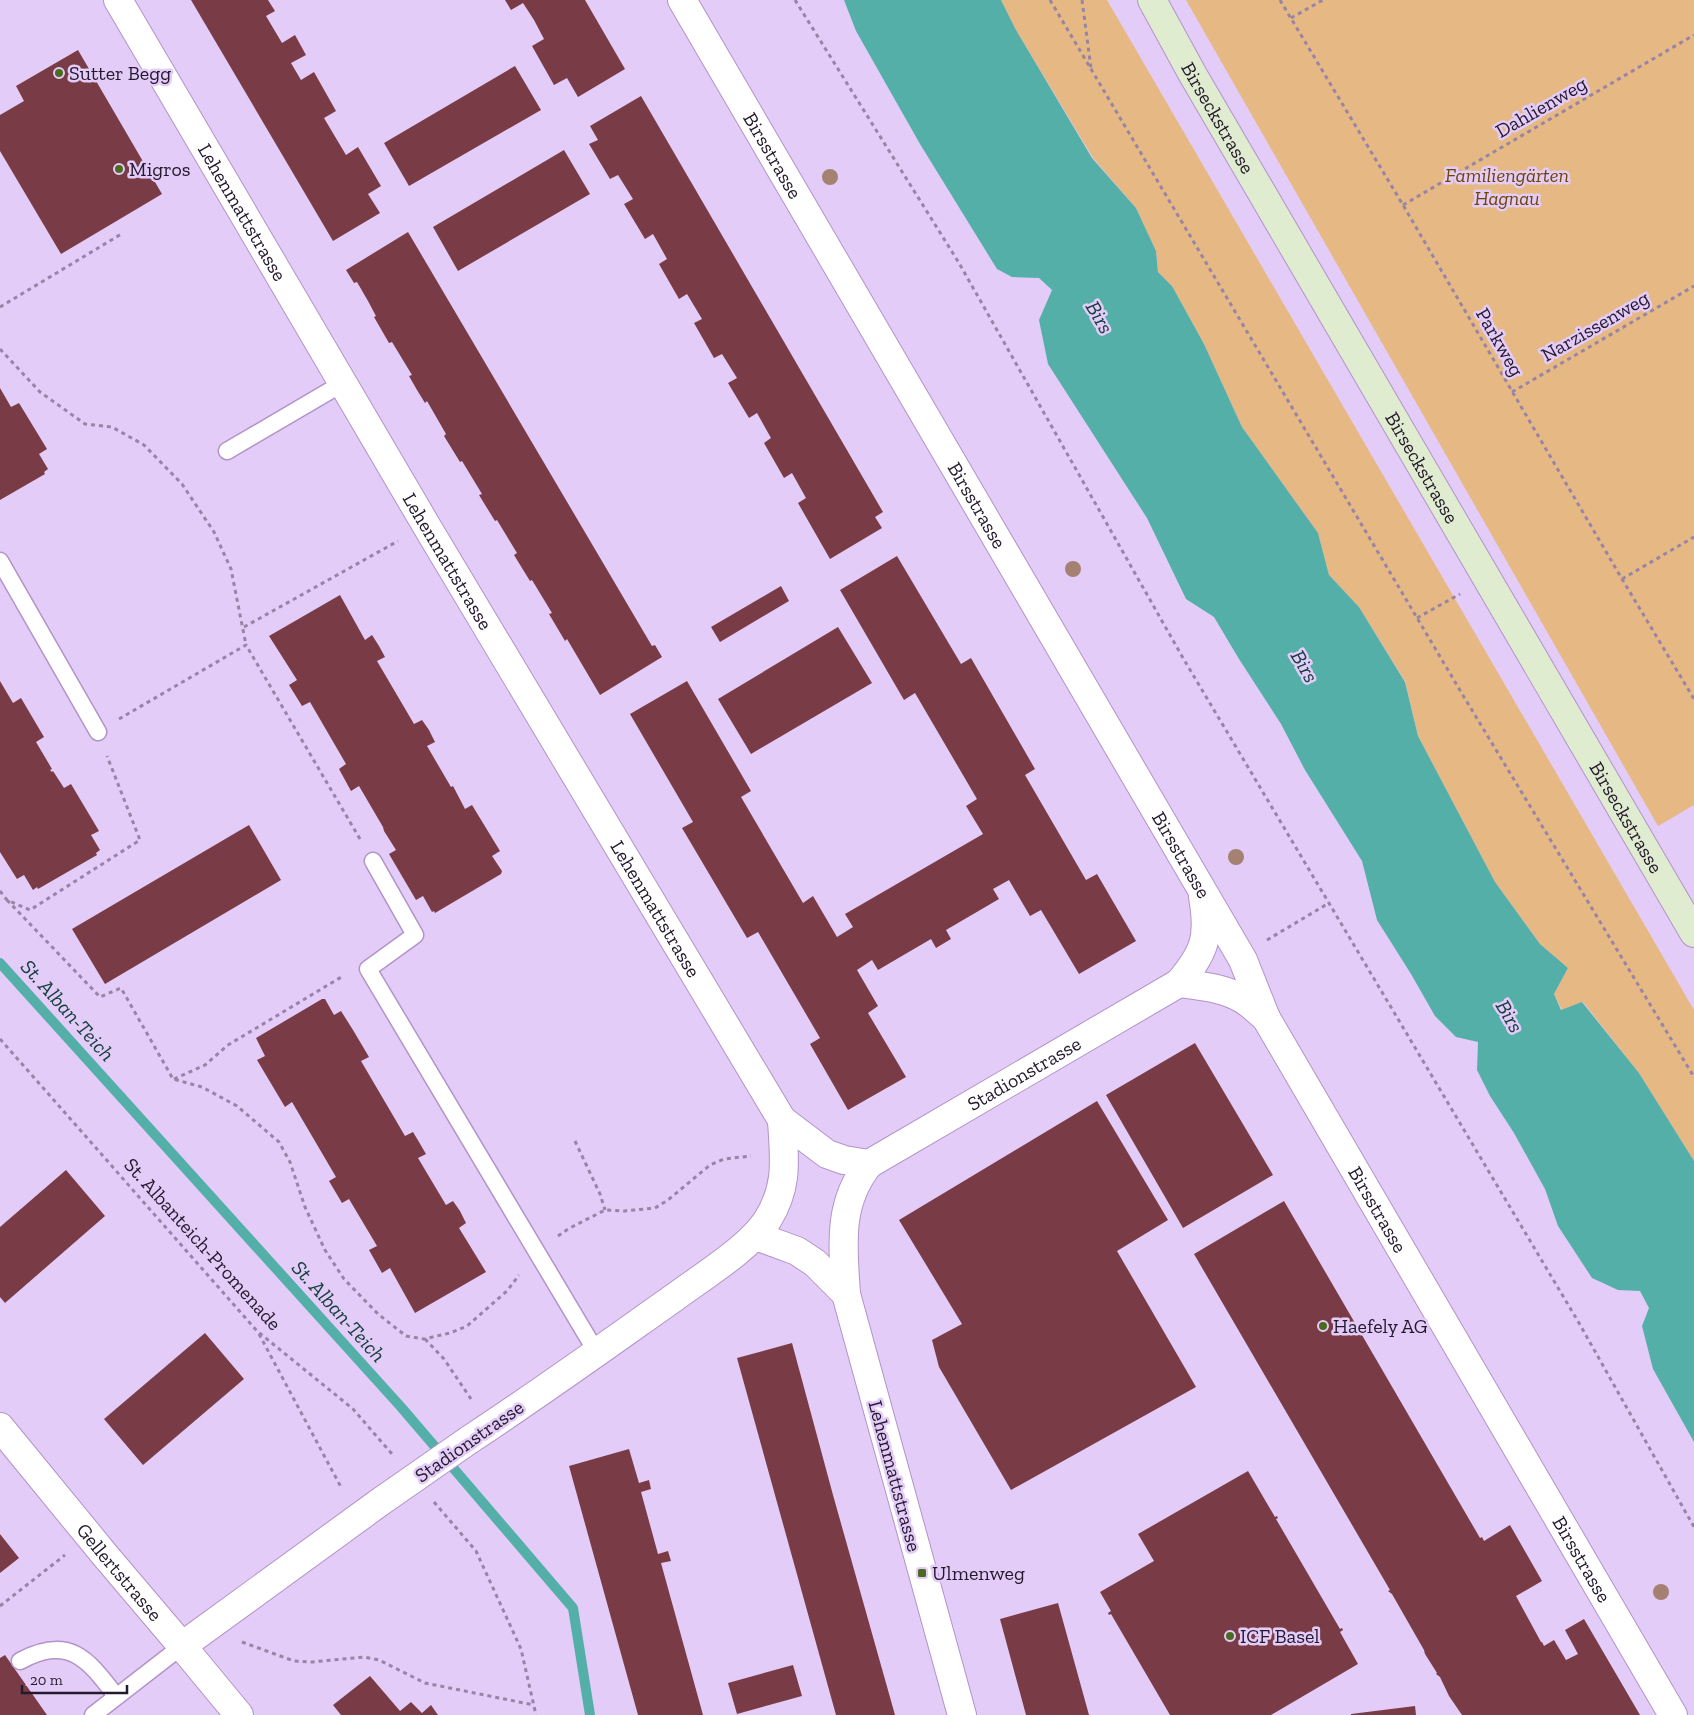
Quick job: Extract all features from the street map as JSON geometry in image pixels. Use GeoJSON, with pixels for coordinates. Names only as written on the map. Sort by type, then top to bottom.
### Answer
{"type":"FeatureCollection","features":[{"type":"Feature","properties":{"kind":"main road","name":"Birseckstrasse"},"geometry":{"type":"LineString","coordinates":[[1152,0],[1203,92],[1694,933]]}},
{"type":"Feature","properties":{"kind":"street","name":"Lehenmattstrasse"},"geometry":{"type":"LineString","coordinates":[[118,0],[342,384],[782,1120],[826,1154],[844,1160],[869,1164]]}},
{"type":"Feature","properties":{"kind":"street","name":"Birsstrasse"},"geometry":{"type":"LineString","coordinates":[[682,0],[1243,960],[1266,1018],[1672,1715]]}},
{"type":"Feature","properties":{"kind":"street","name":"Stadionstrasse"},"geometry":{"type":"LineString","coordinates":[[869,1164],[1179,983],[1202,953],[1207,929],[1203,893]]}},
{"type":"Feature","properties":{"kind":"street"},"geometry":{"type":"LineString","coordinates":[[1179,983],[1234,994],[1266,1018]]}},
{"type":"Feature","properties":{"kind":"street","name":"Lehenmattstrasse"},"geometry":{"type":"LineString","coordinates":[[782,1120],[783,1184],[776,1205],[756,1236],[796,1251],[815,1263],[846,1294]]}},
{"type":"Feature","properties":{"kind":"street","name":"Lehenmattstrasse"},"geometry":{"type":"LineString","coordinates":[[869,1164],[859,1176],[845,1215],[846,1294],[962,1715]]}},
{"type":"Feature","properties":{"kind":"street","name":"Stadionstrasse"},"geometry":{"type":"LineString","coordinates":[[182,1646],[380,1502],[597,1353],[756,1236]]}},
{"type":"Feature","properties":{"kind":"street","name":"Gellertstrasse"},"geometry":{"type":"LineString","coordinates":[[0,1428],[239,1715]]}},
{"type":"Feature","properties":{"kind":"lane"},"geometry":{"type":"LineString","coordinates":[[228,451],[342,384]]}},
{"type":"Feature","properties":{"kind":"lane"},"geometry":{"type":"LineString","coordinates":[[0,561],[98,732]]}},
{"type":"Feature","properties":{"kind":"lane"},"geometry":{"type":"LineString","coordinates":[[373,862],[416,935],[368,969],[597,1353]]}},
{"type":"Feature","properties":{"kind":"lane"},"geometry":{"type":"LineString","coordinates":[[93,1715],[182,1646]]}},
{"type":"Feature","properties":{"kind":"lane"},"geometry":{"type":"LineString","coordinates":[[20,1661],[31,1655],[48,1650],[74,1653],[88,1662],[116,1696]]}},
{"type":"Feature","properties":{"kind":"path"},"geometry":{"type":"LineString","coordinates":[[795,0],[959,263],[1182,658],[1579,1323],[1694,1526]]}},
{"type":"Feature","properties":{"kind":"path"},"geometry":{"type":"LineString","coordinates":[[1050,0],[1091,72],[1417,618],[1694,1077]]}},
{"type":"Feature","properties":{"kind":"path"},"geometry":{"type":"LineString","coordinates":[[1082,0],[1091,72]]}},
{"type":"Feature","properties":{"kind":"path","name":"Parkweg"},"geometry":{"type":"LineString","coordinates":[[1280,0],[1694,699]]}},
{"type":"Feature","properties":{"kind":"path"},"geometry":{"type":"LineString","coordinates":[[1291,18],[1323,0]]}},
{"type":"Feature","properties":{"kind":"path","name":"Dahlienweg"},"geometry":{"type":"LineString","coordinates":[[1403,205],[1694,35]]}},
{"type":"Feature","properties":{"kind":"path"},"geometry":{"type":"LineString","coordinates":[[0,307],[122,233]]}},
{"type":"Feature","properties":{"kind":"path","name":"Narzissenweg"},"geometry":{"type":"LineString","coordinates":[[1512,392],[1694,286]]}},
{"type":"Feature","properties":{"kind":"path"},"geometry":{"type":"LineString","coordinates":[[0,349],[40,392],[85,424],[112,426],[144,446],[182,484],[214,532],[231,569],[244,627],[246,645],[373,862]]}},
{"type":"Feature","properties":{"kind":"path"},"geometry":{"type":"LineString","coordinates":[[244,627],[426,525]]}},
{"type":"Feature","properties":{"kind":"path"},"geometry":{"type":"LineString","coordinates":[[1622,579],[1694,537]]}},
{"type":"Feature","properties":{"kind":"path"},"geometry":{"type":"LineString","coordinates":[[1417,618],[1458,595]]}},
{"type":"Feature","properties":{"kind":"path"},"geometry":{"type":"LineString","coordinates":[[7,900],[30,910],[140,840],[98,732],[246,645]]}},
{"type":"Feature","properties":{"kind":"path"},"geometry":{"type":"LineString","coordinates":[[0,890],[7,900],[100,997],[121,988],[173,1079],[202,1087],[238,1106],[279,1142],[290,1162],[305,1207],[324,1250],[344,1279],[378,1314],[406,1336],[424,1339],[450,1333],[467,1326],[507,1291],[536,1252],[568,1229],[605,1210],[655,1208],[668,1200],[710,1165],[724,1159],[750,1156],[784,1160]]}},
{"type":"Feature","properties":{"kind":"path"},"geometry":{"type":"LineString","coordinates":[[1268,939],[1329,903]]}},
{"type":"Feature","properties":{"kind":"path"},"geometry":{"type":"LineString","coordinates":[[173,1079],[204,1065],[228,1044],[348,974],[368,969]]}},
{"type":"Feature","properties":{"kind":"path","name":"St. Albanteich-Promenade"},"geometry":{"type":"LineString","coordinates":[[0,1039],[257,1332],[353,1409],[392,1454]]}},
{"type":"Feature","properties":{"kind":"path"},"geometry":{"type":"LineString","coordinates":[[575,1141],[600,1194],[605,1210]]}},
{"type":"Feature","properties":{"kind":"path"},"geometry":{"type":"LineString","coordinates":[[257,1332],[358,1518]]}},
{"type":"Feature","properties":{"kind":"path"},"geometry":{"type":"LineString","coordinates":[[424,1339],[444,1358],[471,1400],[477,1435]]}},
{"type":"Feature","properties":{"kind":"path"},"geometry":{"type":"LineString","coordinates":[[431,1499],[476,1551],[521,1649],[536,1715]]}},
{"type":"Feature","properties":{"kind":"path"},"geometry":{"type":"LineString","coordinates":[[0,1606],[89,1536]]}},
{"type":"Feature","properties":{"kind":"path"},"geometry":{"type":"LineString","coordinates":[[238,1640],[294,1661],[312,1662],[364,1657],[379,1660],[425,1683],[534,1705]]}},
{"type":"Feature","properties":{"kind":"green space"},"geometry":{"type":"Polygon","coordinates":[[[1001,0],[1107,0],[1694,1010],[1694,1161],[1639,1073],[1583,1002],[1562,1010],[1554,994],[1568,968],[1540,944],[1495,882],[1418,736],[1405,681],[1359,607],[1329,575],[1318,533],[1242,427],[1204,344],[1172,286],[1158,272],[1156,251],[1136,208],[1093,158],[1016,30],[1001,0]]]}},
{"type":"Feature","properties":{"kind":"green space","name":"Familiengärten Hagnau"},"geometry":{"type":"Polygon","coordinates":[[[1186,0],[1694,0],[1694,805],[1658,826],[1186,0]]]}},
{"type":"Feature","properties":{"kind":"water","name":"Birs"},"geometry":{"type":"Polygon","coordinates":[[[844,0],[1001,0],[1016,30],[1092,158],[1136,208],[1156,251],[1158,272],[1172,286],[1204,344],[1242,427],[1318,533],[1329,575],[1359,607],[1405,682],[1418,736],[1495,882],[1540,944],[1568,968],[1554,994],[1561,1010],[1582,1002],[1639,1073],[1694,1161],[1694,1442],[1653,1369],[1642,1326],[1649,1308],[1640,1291],[1618,1290],[1592,1278],[1558,1226],[1545,1189],[1514,1133],[1490,1096],[1477,1070],[1478,1042],[1456,1037],[1435,1016],[1377,920],[1362,861],[1305,770],[1281,724],[1214,617],[1186,599],[1147,518],[1048,364],[1039,320],[1052,290],[1039,278],[1012,277],[997,269],[920,144],[856,31],[844,0]]]}},
{"type":"Feature","properties":{"kind":"building"},"geometry":{"type":"Polygon","coordinates":[[[191,0],[268,0],[275,11],[266,16],[282,43],[295,35],[306,55],[291,63],[301,80],[314,72],[336,111],[324,118],[346,155],[358,147],[381,186],[368,194],[380,213],[333,241],[191,0]]]}},
{"type":"Feature","properties":{"kind":"building"},"geometry":{"type":"Polygon","coordinates":[[[505,0],[585,0],[625,69],[578,97],[567,78],[554,85],[532,46],[544,39],[534,20],[523,3],[511,10],[505,0]]]}},
{"type":"Feature","properties":{"kind":"building"},"geometry":{"type":"Polygon","coordinates":[[[78,50],[162,194],[61,254],[0,151],[0,115],[24,101],[16,86],[78,50]]]}},
{"type":"Feature","properties":{"kind":"building"},"geometry":{"type":"Polygon","coordinates":[[[515,66],[541,110],[409,186],[384,143],[515,66]]]}},
{"type":"Feature","properties":{"kind":"building"},"geometry":{"type":"Polygon","coordinates":[[[641,96],[883,512],[875,517],[882,528],[830,559],[798,503],[806,498],[792,473],[784,478],[764,443],[771,438],[757,413],[749,418],[728,383],[737,378],[722,354],[714,358],[694,323],[702,319],[687,294],[679,299],[659,264],[667,259],[653,234],[645,239],[624,204],[633,199],[618,175],[610,179],[589,144],[598,140],[590,126],[641,96]]]}},
{"type":"Feature","properties":{"kind":"building"},"geometry":{"type":"Polygon","coordinates":[[[564,150],[590,194],[458,271],[433,227],[564,150]]]}},
{"type":"Feature","properties":{"kind":"building"},"geometry":{"type":"Polygon","coordinates":[[[408,232],[652,646],[655,645],[662,657],[600,695],[567,639],[565,641],[549,614],[552,613],[532,580],[530,581],[514,555],[517,553],[479,495],[482,494],[444,436],[446,434],[427,401],[425,403],[409,376],[412,375],[392,342],[389,343],[357,282],[354,283],[346,270],[408,232]]]}},
{"type":"Feature","properties":{"kind":"building"},"geometry":{"type":"Polygon","coordinates":[[[0,388],[11,407],[19,403],[47,449],[39,454],[48,469],[44,472],[45,474],[0,500],[0,388]]]}},
{"type":"Feature","properties":{"kind":"building"},"geometry":{"type":"Polygon","coordinates":[[[897,556],[961,664],[971,658],[1035,769],[1025,775],[1086,880],[1097,874],[1136,941],[1079,974],[1041,910],[1030,916],[1009,880],[993,889],[999,899],[946,930],[951,939],[936,948],[931,939],[878,970],[872,960],[857,970],[878,1006],[868,1013],[906,1077],[848,1110],[810,1044],[820,1038],[758,932],[747,938],[682,828],[693,822],[630,714],[687,681],[751,791],[741,797],[803,903],[813,896],[837,937],[853,927],[845,914],[983,834],[966,806],[977,799],[915,693],[904,700],[840,590],[897,556]]]}},
{"type":"Feature","properties":{"kind":"building"},"geometry":{"type":"Polygon","coordinates":[[[781,586],[789,601],[720,642],[711,627],[781,586]]]}},
{"type":"Feature","properties":{"kind":"building"},"geometry":{"type":"Polygon","coordinates":[[[340,595],[365,640],[372,635],[379,646],[385,657],[377,661],[414,724],[422,720],[429,730],[435,742],[427,746],[451,787],[453,786],[465,809],[472,805],[500,851],[492,856],[502,871],[501,874],[435,913],[434,911],[432,912],[423,896],[416,900],[389,854],[396,850],[359,786],[351,791],[339,769],[346,764],[310,702],[302,706],[289,685],[297,680],[269,636],[340,595]]]}},
{"type":"Feature","properties":{"kind":"building"},"geometry":{"type":"Polygon","coordinates":[[[838,627],[872,683],[751,754],[718,699],[838,627]]]}},
{"type":"Feature","properties":{"kind":"building"},"geometry":{"type":"Polygon","coordinates":[[[0,681],[13,703],[21,698],[44,737],[36,742],[52,769],[50,770],[53,771],[64,788],[71,784],[99,831],[91,835],[100,850],[96,853],[97,855],[38,889],[37,887],[33,890],[24,875],[17,879],[0,852],[0,681]]]}},
{"type":"Feature","properties":{"kind":"building"},"geometry":{"type":"Polygon","coordinates":[[[249,825],[281,880],[105,984],[72,929],[249,825]]]}},
{"type":"Feature","properties":{"kind":"building"},"geometry":{"type":"Polygon","coordinates":[[[325,999],[334,1015],[341,1011],[353,1030],[369,1057],[361,1061],[405,1136],[413,1132],[419,1142],[426,1154],[418,1158],[446,1205],[453,1201],[460,1211],[466,1223],[459,1228],[486,1272],[415,1313],[390,1268],[382,1273],[369,1250],[377,1246],[349,1199],[342,1203],[329,1181],[336,1177],[292,1102],[285,1107],[257,1060],[265,1056],[256,1038],[325,999]]]}},
{"type":"Feature","properties":{"kind":"building"},"geometry":{"type":"Polygon","coordinates":[[[1195,1043],[1273,1175],[1183,1228],[1106,1095],[1195,1043]]]}},
{"type":"Feature","properties":{"kind":"building"},"geometry":{"type":"Polygon","coordinates":[[[1097,1101],[1168,1220],[1117,1251],[1196,1387],[1011,1490],[939,1367],[932,1340],[962,1324],[899,1220],[1097,1101]]]}},
{"type":"Feature","properties":{"kind":"building"},"geometry":{"type":"Polygon","coordinates":[[[66,1170],[105,1216],[5,1303],[0,1297],[0,1227],[66,1170]]]}},
{"type":"Feature","properties":{"kind":"building"},"geometry":{"type":"Polygon","coordinates":[[[1284,1201],[1480,1538],[1482,1537],[1484,1541],[1510,1525],[1542,1581],[1516,1596],[1541,1642],[1544,1646],[1554,1640],[1566,1660],[1578,1654],[1565,1630],[1584,1619],[1640,1715],[1462,1715],[1449,1696],[1440,1677],[1436,1674],[1392,1594],[1388,1591],[1390,1590],[1194,1254],[1284,1201]]]}},
{"type":"Feature","properties":{"kind":"building"},"geometry":{"type":"Polygon","coordinates":[[[205,1333],[244,1379],[143,1465],[104,1419],[205,1333]]]}},
{"type":"Feature","properties":{"kind":"building"},"geometry":{"type":"Polygon","coordinates":[[[792,1343],[895,1715],[836,1715],[737,1358],[792,1343]]]}},
{"type":"Feature","properties":{"kind":"building"},"geometry":{"type":"Polygon","coordinates":[[[629,1449],[639,1483],[649,1480],[651,1489],[641,1492],[658,1554],[668,1551],[671,1561],[661,1563],[703,1715],[638,1715],[569,1466],[629,1449]]]}},
{"type":"Feature","properties":{"kind":"building"},"geometry":{"type":"Polygon","coordinates":[[[1248,1471],[1275,1517],[1277,1516],[1278,1518],[1276,1519],[1340,1629],[1342,1628],[1343,1630],[1340,1632],[1358,1664],[1271,1715],[1170,1715],[1111,1614],[1109,1615],[1108,1613],[1111,1611],[1100,1592],[1154,1561],[1138,1534],[1248,1471]]]}},
{"type":"Feature","properties":{"kind":"building"},"geometry":{"type":"Polygon","coordinates":[[[0,1534],[19,1558],[0,1573],[0,1534]]]}},
{"type":"Feature","properties":{"kind":"building"},"geometry":{"type":"Polygon","coordinates":[[[1058,1603],[1089,1715],[1026,1715],[1000,1619],[1058,1603]]]}},
{"type":"Feature","properties":{"kind":"building"},"geometry":{"type":"Polygon","coordinates":[[[5,1655],[47,1715],[0,1715],[0,1658],[5,1655]]]}},
{"type":"Feature","properties":{"kind":"building"},"geometry":{"type":"Polygon","coordinates":[[[793,1665],[802,1696],[737,1714],[728,1683],[793,1665]]]}},
{"type":"Feature","properties":{"kind":"building"},"geometry":{"type":"Polygon","coordinates":[[[370,1676],[400,1711],[411,1702],[422,1713],[431,1705],[438,1715],[341,1715],[333,1705],[370,1676]]]}},
{"type":"Feature","properties":{"kind":"building"},"geometry":{"type":"Polygon","coordinates":[[[1415,1706],[1416,1715],[1351,1715],[1351,1714],[1415,1706]]]}},
{"type":"Feature","properties":{"kind":"waterway","name":"St. Alban-Teich"},"geometry":{"type":"LineString","coordinates":[[0,963],[401,1407],[573,1608],[590,1715]]}},
{"type":"Feature","properties":{"kind":"place","name":"Sutter Begg"},"geometry":{"type":"Point","coordinates":[59,73]}},
{"type":"Feature","properties":{"kind":"place","name":"Migros"},"geometry":{"type":"Point","coordinates":[119,169]}},
{"type":"Feature","properties":{"kind":"place","name":"Haefely AG"},"geometry":{"type":"Point","coordinates":[1323,1326]}},
{"type":"Feature","properties":{"kind":"place","name":"Ulmenweg"},"geometry":{"type":"Point","coordinates":[922,1573]}},
{"type":"Feature","properties":{"kind":"place","name":"ICF Basel"},"geometry":{"type":"Point","coordinates":[1230,1636]}}]}
